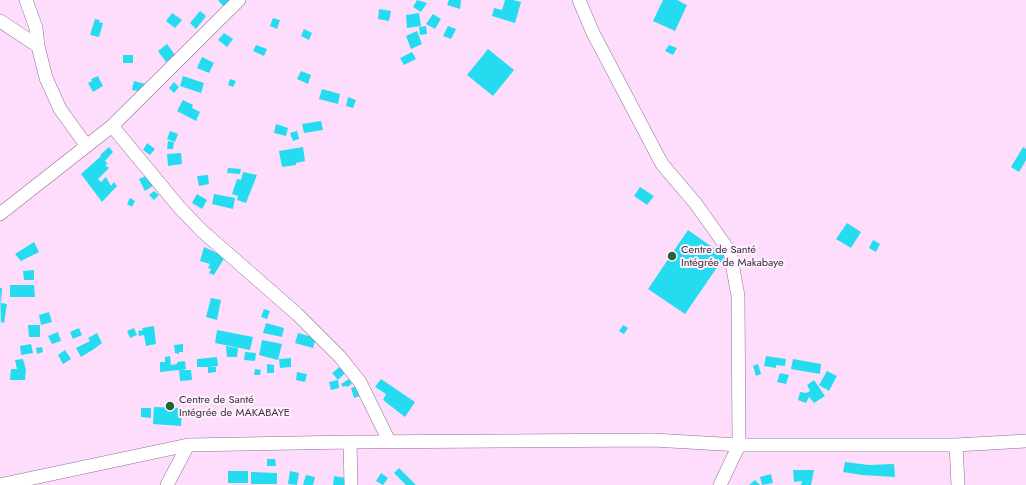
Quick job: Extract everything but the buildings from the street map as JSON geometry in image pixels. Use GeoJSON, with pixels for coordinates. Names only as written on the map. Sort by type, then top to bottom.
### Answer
{"type":"FeatureCollection","features":[{"type":"Feature","properties":{"kind":"street"},"geometry":{"type":"LineString","coordinates":[[26,0],[36,28],[38,46],[46,78],[60,109],[86,145]]}},
{"type":"Feature","properties":{"kind":"street"},"geometry":{"type":"LineString","coordinates":[[0,214],[112,126],[239,0]]}},
{"type":"Feature","properties":{"kind":"street"},"geometry":{"type":"LineString","coordinates":[[579,0],[593,33],[662,164],[696,204],[730,252],[738,296],[738,445],[720,485]]}},
{"type":"Feature","properties":{"kind":"street"},"geometry":{"type":"LineString","coordinates":[[0,21],[38,46]]}},
{"type":"Feature","properties":{"kind":"street"},"geometry":{"type":"LineString","coordinates":[[112,126],[179,207],[202,231],[297,314],[340,357],[360,382],[389,441]]}},
{"type":"Feature","properties":{"kind":"street"},"geometry":{"type":"LineString","coordinates":[[0,485],[188,445],[389,441],[653,440],[738,445],[956,446],[1026,440]]}},
{"type":"Feature","properties":{"kind":"street"},"geometry":{"type":"LineString","coordinates":[[350,442],[351,485]]}},
{"type":"Feature","properties":{"kind":"street"},"geometry":{"type":"LineString","coordinates":[[167,485],[188,445]]}},
{"type":"Feature","properties":{"kind":"street"},"geometry":{"type":"LineString","coordinates":[[956,446],[958,485]]}},
{"type":"Feature","properties":{"kind":"place","name":"Centre de Santé Intégrée de Makabaye"},"geometry":{"type":"Point","coordinates":[672,256]}},
{"type":"Feature","properties":{"kind":"place","name":"Centre de Santé Intégrée de MAKABAYE"},"geometry":{"type":"Point","coordinates":[170,406]}}]}
